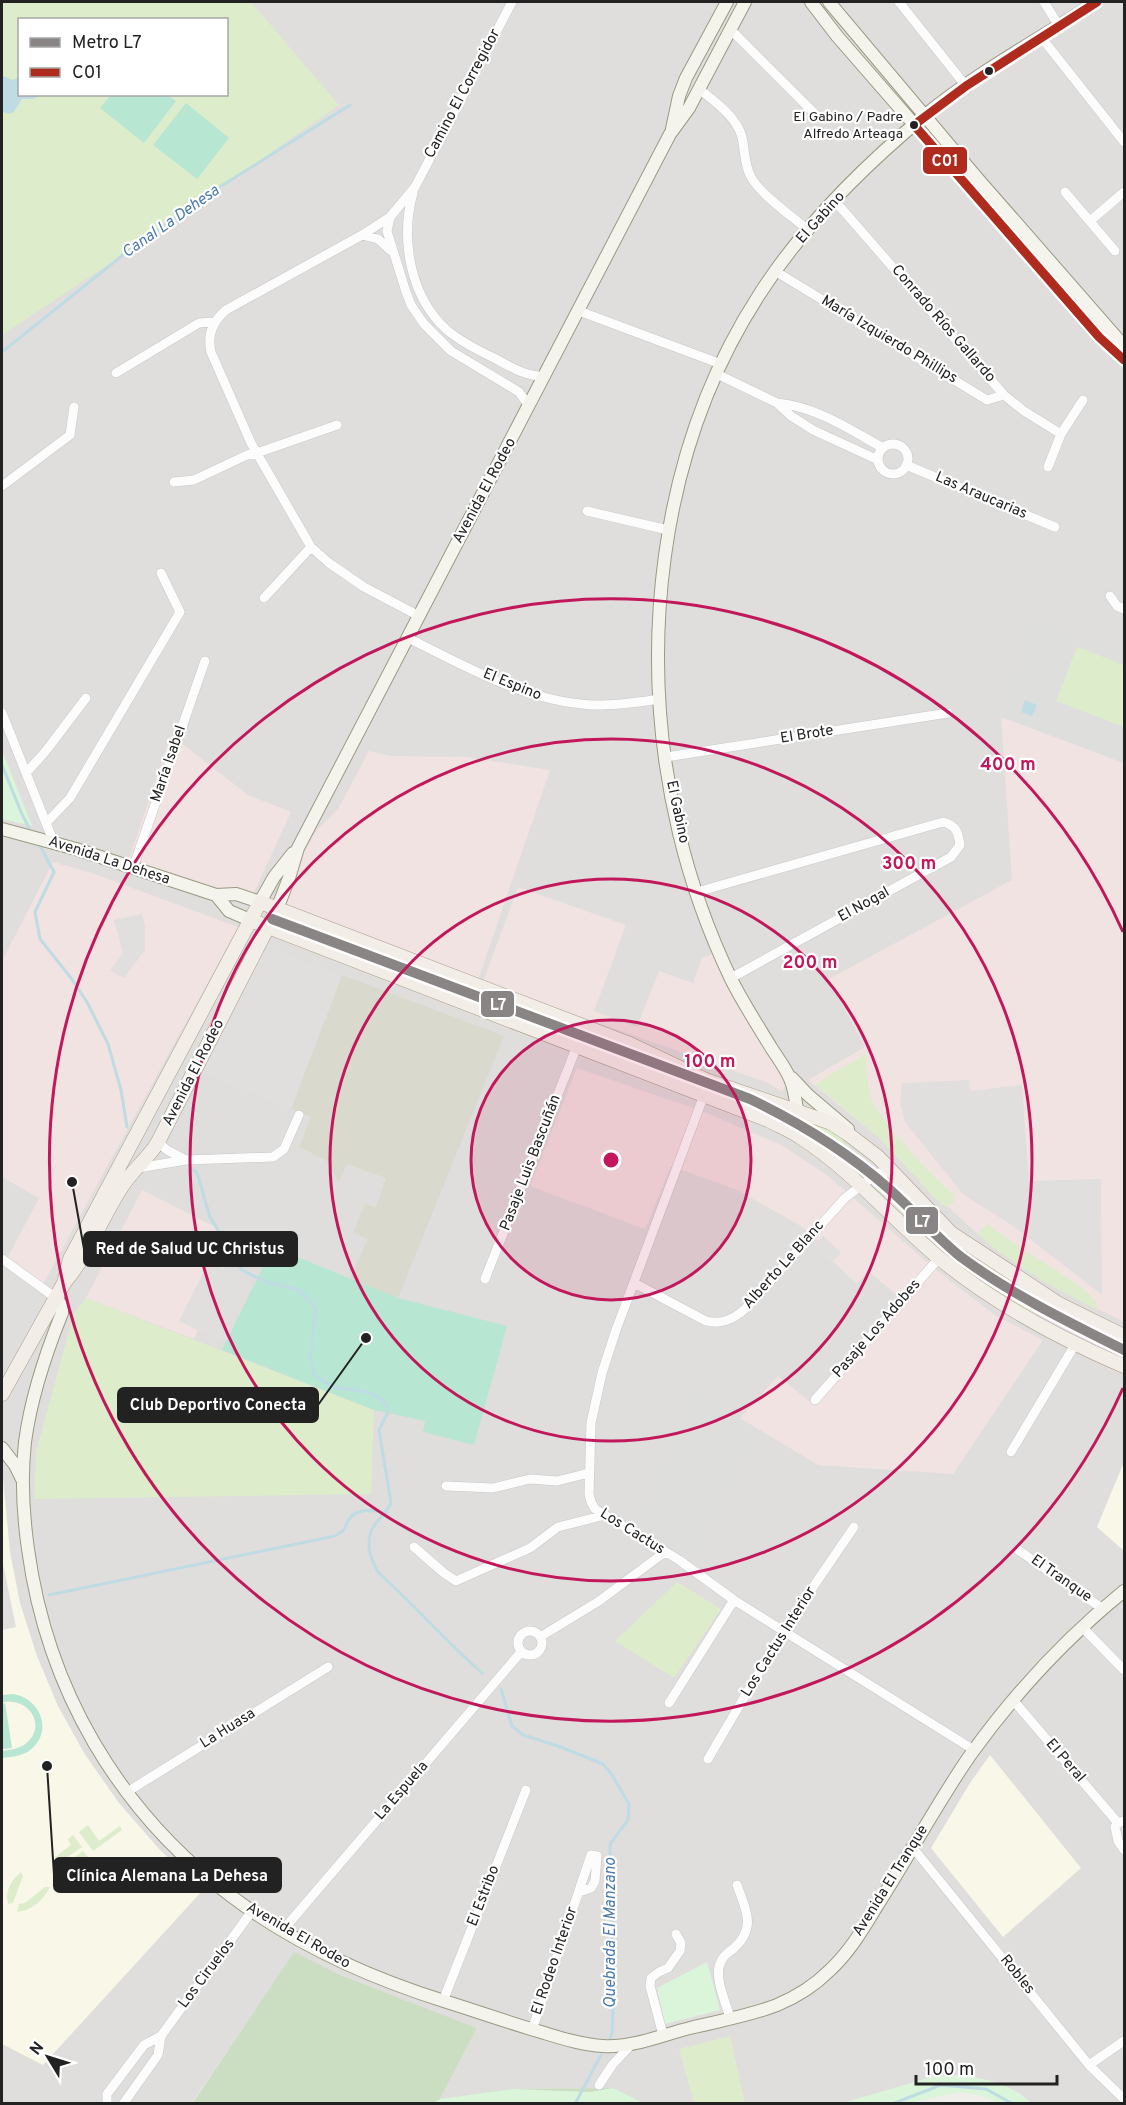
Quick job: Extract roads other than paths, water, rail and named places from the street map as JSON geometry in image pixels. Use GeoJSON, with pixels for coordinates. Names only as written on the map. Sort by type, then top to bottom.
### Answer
{"type":"FeatureCollection","features":[{"type":"Feature","properties":{"kind":"main road","name":"Avenida El Rodeo"},"geometry":{"type":"LineString","coordinates":[[670,134],[686,78],[727,2]]}},
{"type":"Feature","properties":{"kind":"main road","name":"Avenida El Rodeo"},"geometry":{"type":"LineString","coordinates":[[64,1283],[70,1259],[250,920],[274,877],[298,848],[670,134],[689,108],[745,2]]}},
{"type":"Feature","properties":{"kind":"main road"},"geometry":{"type":"LineString","coordinates":[[812,2],[826,23],[1099,337],[1125,360]]}},
{"type":"Feature","properties":{"kind":"main road"},"geometry":{"type":"LineString","coordinates":[[829,2],[924,116],[1125,346]]}},
{"type":"Feature","properties":{"kind":"main road","name":"El Gabino"},"geometry":{"type":"LineString","coordinates":[[800,1137],[792,1084],[731,978],[697,892],[679,832],[666,757],[660,699],[659,633],[668,530],[697,424],[719,369],[744,319],[775,272],[808,231],[875,160],[924,116],[966,86],[1096,2]]}},
{"type":"Feature","properties":{"kind":"main road","name":"Avenida La Dehesa"},"geometry":{"type":"LineString","coordinates":[[2,829],[54,843],[216,895],[236,894],[260,902],[630,1044],[706,1080],[831,1124],[871,1150],[951,1233],[1059,1304],[1125,1336]]}},
{"type":"Feature","properties":{"kind":"main road","name":"Avenida El Rodeo"},"geometry":{"type":"LineString","coordinates":[[2,1394],[64,1283],[76,1269],[121,1188],[159,1142],[277,909],[290,878],[298,848]]}},
{"type":"Feature","properties":{"kind":"main road","name":"Avenida La Dehesa"},"geometry":{"type":"LineString","coordinates":[[216,895],[229,911],[250,920],[768,1120],[800,1137],[860,1185],[939,1258],[1000,1302],[1076,1343],[1125,1366]]}},
{"type":"Feature","properties":{"kind":"main road"},"geometry":{"type":"LineString","coordinates":[[206,1003],[215,1001],[221,1003],[222,1018]]}},
{"type":"Feature","properties":{"kind":"main road","name":"El Gabino"},"geometry":{"type":"LineString","coordinates":[[786,1072],[807,1095],[871,1150]]}},
{"type":"Feature","properties":{"kind":"main road","name":"Avenida El Rodeo"},"geometry":{"type":"LineString","coordinates":[[56,1298],[62,1306],[62,1313],[38,1380],[26,1442],[23,1483],[32,1576],[50,1647],[68,1693],[99,1751],[127,1792],[148,1819],[182,1854],[223,1890],[283,1930],[352,1968],[443,2001],[564,2039],[604,2047],[632,2044]]}},
{"type":"Feature","properties":{"kind":"main road"},"geometry":{"type":"LineString","coordinates":[[3,1450],[16,1452],[26,1442]]}},
{"type":"Feature","properties":{"kind":"main road"},"geometry":{"type":"LineString","coordinates":[[3,1450],[15,1465],[23,1483]]}},
{"type":"Feature","properties":{"kind":"main road","name":"Avenida El Tranque"},"geometry":{"type":"LineString","coordinates":[[632,2044],[783,2002],[824,1977],[852,1945],[974,1750],[1013,1700],[1082,1627],[1125,1591]]}},
{"type":"Feature","properties":{"kind":"street"},"geometry":{"type":"LineString","coordinates":[[505,2],[506,14]]}},
{"type":"Feature","properties":{"kind":"street","name":"Camino El Corregidor"},"geometry":{"type":"LineString","coordinates":[[215,322],[230,307],[362,235],[390,217],[415,187],[512,2]]}},
{"type":"Feature","properties":{"kind":"street"},"geometry":{"type":"LineString","coordinates":[[899,2],[966,86]]}},
{"type":"Feature","properties":{"kind":"street"},"geometry":{"type":"LineString","coordinates":[[1044,2],[1059,26]]}},
{"type":"Feature","properties":{"kind":"street"},"geometry":{"type":"LineString","coordinates":[[730,29],[818,116]]}},
{"type":"Feature","properties":{"kind":"street"},"geometry":{"type":"LineString","coordinates":[[1041,37],[1125,142]]}},
{"type":"Feature","properties":{"kind":"street"},"geometry":{"type":"LineString","coordinates":[[699,89],[726,112],[737,125],[747,170],[752,180],[808,231]]}},
{"type":"Feature","properties":{"kind":"street","name":"Camino El Corregidor"},"geometry":{"type":"LineString","coordinates":[[415,187],[409,213],[408,246],[419,291],[431,312],[447,330],[459,339],[529,376],[545,376]]}},
{"type":"Feature","properties":{"kind":"street"},"geometry":{"type":"LineString","coordinates":[[1065,192],[1115,251]]}},
{"type":"Feature","properties":{"kind":"street"},"geometry":{"type":"LineString","coordinates":[[1090,221],[1125,192]]}},
{"type":"Feature","properties":{"kind":"street","name":"Conrado Ríos Gallardo"},"geometry":{"type":"LineString","coordinates":[[835,201],[1004,394],[1024,411],[1061,435]]}},
{"type":"Feature","properties":{"kind":"street"},"geometry":{"type":"LineString","coordinates":[[390,217],[387,231],[392,253],[411,305],[445,346],[460,358],[519,392],[530,406]]}},
{"type":"Feature","properties":{"kind":"street"},"geometry":{"type":"LineString","coordinates":[[362,235],[378,239],[392,253]]}},
{"type":"Feature","properties":{"kind":"street","name":"María Izquierdo Phillips"},"geometry":{"type":"LineString","coordinates":[[775,272],[987,400],[1004,394]]}},
{"type":"Feature","properties":{"kind":"street","name":"Las Araucarias"},"geometry":{"type":"LineString","coordinates":[[579,311],[719,369],[777,403],[791,416],[813,430],[878,460],[882,469],[890,474],[900,472],[906,465],[907,456],[903,448],[896,444],[883,448],[816,411],[777,403]]}},
{"type":"Feature","properties":{"kind":"street"},"geometry":{"type":"LineString","coordinates":[[116,373],[199,323],[215,322],[210,338],[211,352],[257,453],[311,547],[329,563],[364,587],[419,616]]}},
{"type":"Feature","properties":{"kind":"street"},"geometry":{"type":"LineString","coordinates":[[519,392],[519,381],[529,376]]}},
{"type":"Feature","properties":{"kind":"street"},"geometry":{"type":"LineString","coordinates":[[1048,467],[1061,435],[1083,400]]}},
{"type":"Feature","properties":{"kind":"street"},"geometry":{"type":"LineString","coordinates":[[2,486],[70,435],[74,407]]}},
{"type":"Feature","properties":{"kind":"street"},"geometry":{"type":"LineString","coordinates":[[174,482],[194,480],[247,455],[337,425]]}},
{"type":"Feature","properties":{"kind":"street"},"geometry":{"type":"LineString","coordinates":[[878,460],[878,455],[883,448]]}},
{"type":"Feature","properties":{"kind":"street","name":"Las Araucarias"},"geometry":{"type":"LineString","coordinates":[[906,465],[1055,527]]}},
{"type":"Feature","properties":{"kind":"street"},"geometry":{"type":"LineString","coordinates":[[587,511],[668,530]]}},
{"type":"Feature","properties":{"kind":"street"},"geometry":{"type":"LineString","coordinates":[[264,598],[311,547]]}},
{"type":"Feature","properties":{"kind":"street"},"geometry":{"type":"LineString","coordinates":[[46,823],[70,798],[180,612],[161,573]]}},
{"type":"Feature","properties":{"kind":"street"},"geometry":{"type":"LineString","coordinates":[[1110,596],[1117,606],[1125,609]]}},
{"type":"Feature","properties":{"kind":"street","name":"El Espino"},"geometry":{"type":"LineString","coordinates":[[408,638],[507,686],[547,699],[603,705],[660,699]]}},
{"type":"Feature","properties":{"kind":"street","name":"María Isabel"},"geometry":{"type":"LineString","coordinates":[[133,868],[205,661]]}},
{"type":"Feature","properties":{"kind":"street"},"geometry":{"type":"LineString","coordinates":[[26,773],[86,698]]}},
{"type":"Feature","properties":{"kind":"street","name":"El Brote"},"geometry":{"type":"LineString","coordinates":[[666,757],[948,713]]}},
{"type":"Feature","properties":{"kind":"street"},"geometry":{"type":"LineString","coordinates":[[2,714],[54,843]]}},
{"type":"Feature","properties":{"kind":"street","name":"El Nogal"},"geometry":{"type":"LineString","coordinates":[[697,892],[943,822],[951,824],[957,830],[960,845],[951,856],[731,978]]}},
{"type":"Feature","properties":{"kind":"street","name":"Pasaje Luis Bascuñán"},"geometry":{"type":"LineString","coordinates":[[485,1279],[577,1046]]}},
{"type":"Feature","properties":{"kind":"street","name":"Los Cactus"},"geometry":{"type":"LineString","coordinates":[[704,1095],[610,1348],[596,1398],[591,1424],[591,1502],[595,1509],[665,1552],[734,1600],[974,1750]]}},
{"type":"Feature","properties":{"kind":"street"},"geometry":{"type":"LineString","coordinates":[[138,1168],[186,1160],[268,1158],[278,1155],[287,1146],[299,1115]]}},
{"type":"Feature","properties":{"kind":"street"},"geometry":{"type":"LineString","coordinates":[[159,1142],[172,1154],[186,1160]]}},
{"type":"Feature","properties":{"kind":"street","name":"Alberto Le Blanc"},"geometry":{"type":"LineString","coordinates":[[634,1283],[706,1322],[729,1320],[746,1308],[845,1198],[878,1173],[893,1172]]}},
{"type":"Feature","properties":{"kind":"street","name":"Pasaje Los Adobes"},"geometry":{"type":"LineString","coordinates":[[815,1400],[939,1258]]}},
{"type":"Feature","properties":{"kind":"street"},"geometry":{"type":"LineString","coordinates":[[2,1259],[56,1298]]}},
{"type":"Feature","properties":{"kind":"street"},"geometry":{"type":"LineString","coordinates":[[1011,1452],[1076,1343]]}},
{"type":"Feature","properties":{"kind":"street"},"geometry":{"type":"LineString","coordinates":[[446,1486],[493,1488],[530,1479],[557,1481],[590,1473]]}},
{"type":"Feature","properties":{"kind":"street"},"geometry":{"type":"LineString","coordinates":[[414,1547],[456,1581],[531,1548],[558,1527],[605,1515]]}},
{"type":"Feature","properties":{"kind":"street","name":"Los Cactus Interior"},"geometry":{"type":"LineString","coordinates":[[708,1759],[783,1631],[854,1527]]}},
{"type":"Feature","properties":{"kind":"street","name":"El Tranque"},"geometry":{"type":"LineString","coordinates":[[1018,1550],[1103,1609]]}},
{"type":"Feature","properties":{"kind":"street"},"geometry":{"type":"LineString","coordinates":[[540,1637],[599,1601],[665,1552]]}},
{"type":"Feature","properties":{"kind":"street"},"geometry":{"type":"LineString","coordinates":[[669,1703],[734,1600]]}},
{"type":"Feature","properties":{"kind":"street"},"geometry":{"type":"LineString","coordinates":[[1082,1627],[1125,1670]]}},
{"type":"Feature","properties":{"kind":"street"},"geometry":{"type":"LineString","coordinates":[[531,1632],[540,1637],[542,1646],[537,1653],[529,1655],[521,1652],[518,1640],[523,1634],[531,1632]]}},
{"type":"Feature","properties":{"kind":"street","name":"La Espuela"},"geometry":{"type":"LineString","coordinates":[[283,1930],[521,1652]]}},
{"type":"Feature","properties":{"kind":"street","name":"La Huasa"},"geometry":{"type":"LineString","coordinates":[[127,1792],[328,1667]]}},
{"type":"Feature","properties":{"kind":"street","name":"El Peral"},"geometry":{"type":"LineString","coordinates":[[1013,1700],[1121,1822],[1115,1827],[1115,1833],[1125,1850]]}},
{"type":"Feature","properties":{"kind":"street","name":"El Estribo"},"geometry":{"type":"LineString","coordinates":[[443,2001],[526,1790]]}},
{"type":"Feature","properties":{"kind":"street","name":"Robles"},"geometry":{"type":"LineString","coordinates":[[914,1848],[1089,2065],[1125,2099]]}},
{"type":"Feature","properties":{"kind":"street"},"geometry":{"type":"LineString","coordinates":[[730,2018],[718,1971],[723,1957],[739,1943],[747,1926],[748,1915],[737,1885]]}},
{"type":"Feature","properties":{"kind":"street","name":"El Rodeo Interior"},"geometry":{"type":"LineString","coordinates":[[532,2030],[579,1892]]}},
{"type":"Feature","properties":{"kind":"street","name":"Los Ciruelos"},"geometry":{"type":"LineString","coordinates":[[107,2103],[107,2094],[144,2045],[161,2036],[252,1911]]}},
{"type":"Feature","properties":{"kind":"street"},"geometry":{"type":"LineString","coordinates":[[663,2035],[650,1986],[651,1978],[668,1968],[677,1957],[681,1943],[676,1934]]}},
{"type":"Feature","properties":{"kind":"street","name":"Los Ciruelos"},"geometry":{"type":"LineString","coordinates":[[123,2103],[158,2055],[161,2036]]}},
{"type":"Feature","properties":{"kind":"street"},"geometry":{"type":"LineString","coordinates":[[1089,2065],[1125,2042]]}},
{"type":"Feature","properties":{"kind":"street"},"geometry":{"type":"LineString","coordinates":[[599,2085],[632,2044]]}},
{"type":"Feature","properties":{"kind":"water"},"geometry":{"type":"Polygon","coordinates":[[[4,76],[12,80],[18,78],[18,96],[39,96],[33,99],[22,99],[12,113],[6,113],[2,111],[2,78],[4,76]]]}},
{"type":"Feature","properties":{"kind":"water"},"geometry":{"type":"Polygon","coordinates":[[[1025,700],[1037,705],[1032,716],[1021,712],[1025,700]]]}},
{"type":"Feature","properties":{"kind":"waterway","name":"Canal La Dehesa"},"geometry":{"type":"LineString","coordinates":[[2,352],[128,251],[215,190],[350,105]]}},
{"type":"Feature","properties":{"kind":"waterway","name":"Quebrada El Manzano"},"geometry":{"type":"LineString","coordinates":[[2,765],[29,828]]}},
{"type":"Feature","properties":{"kind":"waterway","name":"Quebrada El Manzano"},"geometry":{"type":"LineString","coordinates":[[40,846],[54,872],[35,912],[40,939],[87,1002],[108,1044],[121,1090],[127,1127]]}},
{"type":"Feature","properties":{"kind":"waterway","name":"Quebrada El Manzano"},"geometry":{"type":"LineString","coordinates":[[191,1168],[197,1173],[210,1217],[242,1270],[266,1282],[300,1290],[316,1309],[310,1358],[314,1375],[335,1387],[373,1394],[385,1403],[389,1410],[379,1430],[391,1503],[372,1529],[369,1541],[372,1560],[378,1572],[482,1673]]}},
{"type":"Feature","properties":{"kind":"waterway"},"geometry":{"type":"LineString","coordinates":[[49,1595],[335,1536],[344,1530],[350,1518],[357,1512],[372,1510],[387,1513]]}},
{"type":"Feature","properties":{"kind":"waterway","name":"Quebrada El Manzano"},"geometry":{"type":"LineString","coordinates":[[501,1689],[512,1726],[523,1735],[603,1764],[629,1804],[628,1820],[610,1844],[614,1980],[610,2038]]}},
{"type":"Feature","properties":{"kind":"waterway","name":"Quebrada El Manzano"},"geometry":{"type":"LineString","coordinates":[[575,2104],[601,2055]]}},
{"type":"Feature","properties":{"kind":"waterway"},"geometry":{"type":"LineString","coordinates":[[892,2104],[941,2085],[986,2089],[1013,2104]]}},
{"type":"Feature","properties":{"kind":"metro line","name":"L7"},"geometry":{"type":"LineString","coordinates":[[272,919],[769,1108],[805,1128],[856,1162],[888,1188],[951,1249],[980,1270],[1040,1307],[1124,1350]]}},
{"type":"Feature","properties":{"kind":"place","name":"El Gabino / Padre Alfredo Arteaga"},"geometry":{"type":"Point","coordinates":[914,125]}},
{"type":"Feature","properties":{"kind":"place","name":"Red de Salud UC Christus"},"geometry":{"type":"Point","coordinates":[72,1182]}},
{"type":"Feature","properties":{"kind":"place","name":"Club Deportivo Conecta"},"geometry":{"type":"Point","coordinates":[366,1338]}},
{"type":"Feature","properties":{"kind":"place","name":"Clínica Alemana La Dehesa"},"geometry":{"type":"Point","coordinates":[47,1766]}}]}
